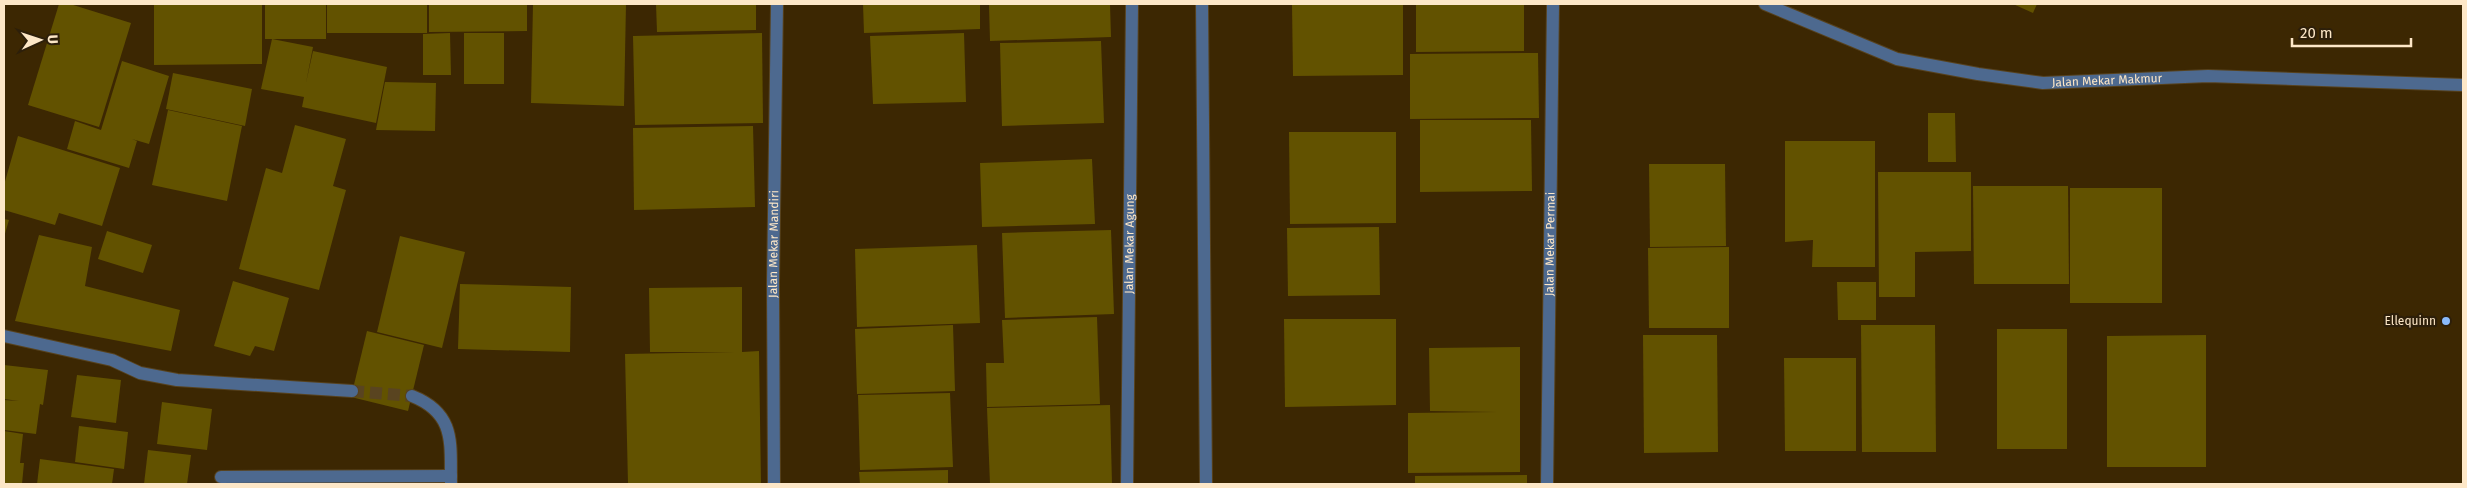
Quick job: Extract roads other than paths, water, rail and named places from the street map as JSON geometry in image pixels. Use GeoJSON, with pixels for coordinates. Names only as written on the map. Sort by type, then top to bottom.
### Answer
{"type":"FeatureCollection","features":[{"type":"Feature","properties":{"kind":"street","name":"Jalan Mekar Mandiri"},"geometry":{"type":"LineString","coordinates":[[774,484],[773,284],[777,4]]}},
{"type":"Feature","properties":{"kind":"street","name":"Jalan Mekar Agung"},"geometry":{"type":"LineString","coordinates":[[1127,484],[1132,4]]}},
{"type":"Feature","properties":{"kind":"street"},"geometry":{"type":"LineString","coordinates":[[1202,4],[1206,484]]}},
{"type":"Feature","properties":{"kind":"street","name":"Jalan Mekar Permai"},"geometry":{"type":"LineString","coordinates":[[1548,484],[1553,4]]}},
{"type":"Feature","properties":{"kind":"street","name":"Jalan Mekar Makmur"},"geometry":{"type":"LineString","coordinates":[[1765,4],[1897,59],[1978,74],[2043,83],[2208,76],[2463,85]]}},
{"type":"Feature","properties":{"kind":"street"},"geometry":{"type":"LineString","coordinates":[[4,336],[112,360],[140,373],[177,380],[352,391]]}},
{"type":"Feature","properties":{"kind":"street"},"geometry":{"type":"LineString","coordinates":[[221,477],[451,480],[451,437],[444,421],[434,410],[412,396]]}},
{"type":"Feature","properties":{"kind":"tunnel"},"geometry":{"type":"LineString","coordinates":[[352,391],[412,396]]}},
{"type":"Feature","properties":{"kind":"place","name":"Ellequinn"},"geometry":{"type":"Point","coordinates":[2446,321]}}]}
